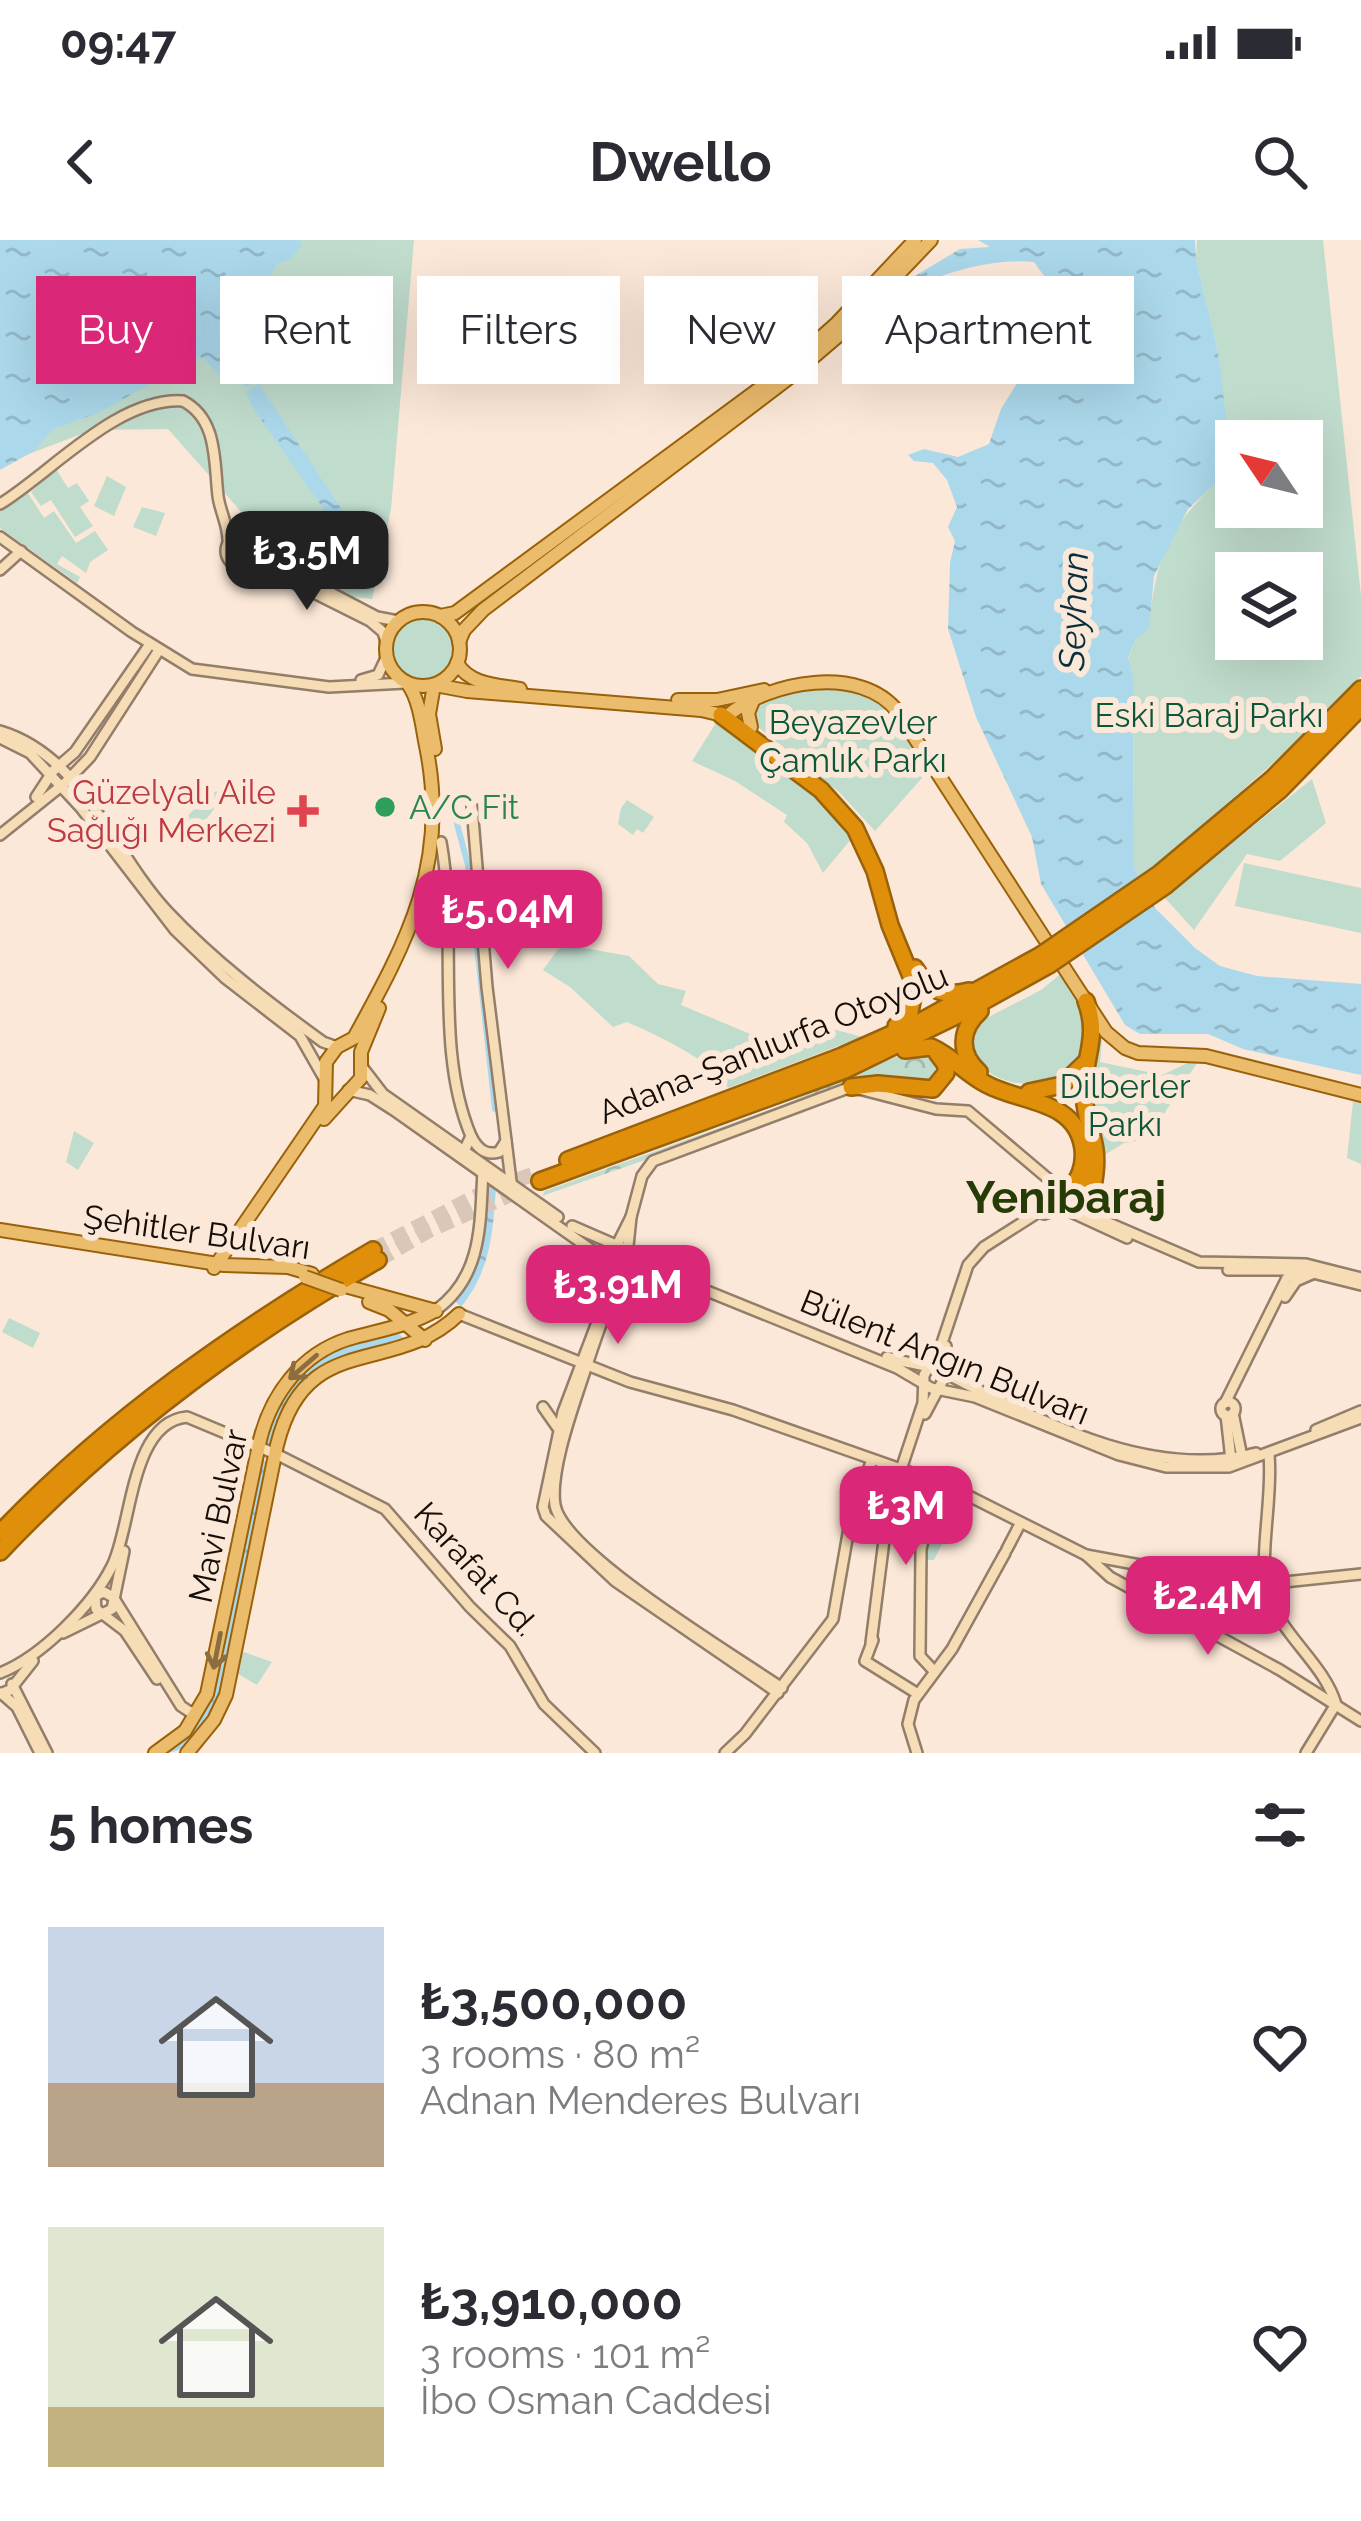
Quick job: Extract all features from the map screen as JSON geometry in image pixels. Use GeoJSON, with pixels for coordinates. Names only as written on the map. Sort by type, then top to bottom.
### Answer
{"type":"FeatureCollection","features":[{"type":"Feature","properties":{"kind":"highway","name":"Adana-Şanlıurfa Otoyolu"},"geometry":{"type":"LineString","coordinates":[[1276,784],[1361,689]]}},
{"type":"Feature","properties":{"kind":"highway"},"geometry":{"type":"LineString","coordinates":[[725,705],[851,811],[873,848],[907,952],[923,981],[950,995],[1018,975]]}},
{"type":"Feature","properties":{"kind":"highway"},"geometry":{"type":"LineString","coordinates":[[725,705],[834,802],[855,828],[875,871],[915,995],[910,1012],[898,1025],[843,1063]]}},
{"type":"Feature","properties":{"kind":"highway","name":"Adana-Şanlıurfa Otoyolu"},"geometry":{"type":"LineString","coordinates":[[539,1177],[843,1063],[1053,956],[1276,784],[1361,707]]}},
{"type":"Feature","properties":{"kind":"highway"},"geometry":{"type":"LineString","coordinates":[[1018,975],[970,1020],[963,1042],[971,1065],[981,1074],[1069,1110],[1087,1137],[1088,1172],[1067,1200]]}},
{"type":"Feature","properties":{"kind":"highway"},"geometry":{"type":"LineString","coordinates":[[1067,1200],[1089,1202],[1098,1158],[1084,1100],[1094,1037],[1086,1001]]}},
{"type":"Feature","properties":{"kind":"highway"},"geometry":{"type":"LineString","coordinates":[[843,1063],[931,1047],[984,1084],[1040,1102],[1065,1116],[1082,1140],[1084,1155],[1067,1200]]}},
{"type":"Feature","properties":{"kind":"highway"},"geometry":{"type":"LineString","coordinates":[[851,1088],[878,1084],[933,1089],[946,1073],[946,1065],[931,1047]]}},
{"type":"Feature","properties":{"kind":"highway"},"geometry":{"type":"LineString","coordinates":[[1029,1092],[1062,1085],[1088,1060]]}},
{"type":"Feature","properties":{"kind":"highway"},"geometry":{"type":"LineString","coordinates":[[0,1533],[81,1455],[182,1372],[272,1310],[376,1255],[160,1404],[66,1486],[0,1552]]}},
{"type":"Feature","properties":{"kind":"main road"},"geometry":{"type":"LineString","coordinates":[[915,240],[836,324],[782,372],[482,610],[464,630],[458,663],[464,674],[477,680],[530,691],[725,705],[838,677],[886,692],[902,707],[1053,956],[1127,1044],[1191,1048],[1361,1092]]}},
{"type":"Feature","properties":{"kind":"main road"},"geometry":{"type":"LineString","coordinates":[[254,557],[377,617],[398,621],[422,612],[455,613],[545,558],[789,378],[844,331],[931,240]]}},
{"type":"Feature","properties":{"kind":"main road"},"geometry":{"type":"LineString","coordinates":[[0,504],[76,443],[157,403],[177,400],[194,406],[211,437],[228,542],[226,556],[232,565],[243,567],[254,557]]}},
{"type":"Feature","properties":{"kind":"main road"},"geometry":{"type":"LineString","coordinates":[[222,514],[253,543],[254,557]]}},
{"type":"Feature","properties":{"kind":"main road"},"geometry":{"type":"LineString","coordinates":[[0,535],[170,653],[204,670],[296,681],[354,681],[377,675],[386,658]]}},
{"type":"Feature","properties":{"kind":"main road"},"geometry":{"type":"LineString","coordinates":[[228,542],[245,537]]}},
{"type":"Feature","properties":{"kind":"main road"},"geometry":{"type":"LineString","coordinates":[[0,570],[20,548]]}},
{"type":"Feature","properties":{"kind":"main road"},"geometry":{"type":"LineString","coordinates":[[20,548],[155,647],[206,674],[329,687],[434,685],[467,692],[700,710],[838,682],[874,691],[890,702],[1053,956],[1115,1041],[1138,1053],[1191,1053],[1361,1092]]}},
{"type":"Feature","properties":{"kind":"main road"},"geometry":{"type":"LineString","coordinates":[[219,1266],[325,1106],[326,1062],[354,1038],[403,944],[431,863],[434,825],[416,700],[392,671],[383,632],[254,557]]}},
{"type":"Feature","properties":{"kind":"main road"},"geometry":{"type":"LineString","coordinates":[[440,616],[452,626],[459,642]]}},
{"type":"Feature","properties":{"kind":"main road"},"geometry":{"type":"LineString","coordinates":[[386,642],[398,621]]}},
{"type":"Feature","properties":{"kind":"main road"},"geometry":{"type":"LineString","coordinates":[[0,832],[45,789],[155,647]]}},
{"type":"Feature","properties":{"kind":"main road"},"geometry":{"type":"LineString","coordinates":[[0,832],[59,787],[92,753],[155,647]]}},
{"type":"Feature","properties":{"kind":"main road"},"geometry":{"type":"LineString","coordinates":[[434,685],[447,678],[458,663]]}},
{"type":"Feature","properties":{"kind":"main road"},"geometry":{"type":"LineString","coordinates":[[434,685],[429,715],[449,910],[455,1065],[477,1147],[499,1152],[506,1142]]}},
{"type":"Feature","properties":{"kind":"main road"},"geometry":{"type":"LineString","coordinates":[[751,728],[747,717],[753,700]]}},
{"type":"Feature","properties":{"kind":"main road"},"geometry":{"type":"LineString","coordinates":[[0,734],[25,740],[61,766],[158,901],[235,976],[323,1042],[352,1054],[361,1065]]}},
{"type":"Feature","properties":{"kind":"main road"},"geometry":{"type":"LineString","coordinates":[[0,734],[30,753],[90,818],[163,918],[225,978],[300,1036],[333,1089],[346,1090]]}},
{"type":"Feature","properties":{"kind":"main road"},"geometry":{"type":"LineString","coordinates":[[472,807],[487,986],[511,1181]]}},
{"type":"Feature","properties":{"kind":"main road"},"geometry":{"type":"LineString","coordinates":[[219,1266],[346,1090],[361,1078],[361,1052],[429,899],[441,842]]}},
{"type":"Feature","properties":{"kind":"main road","name":"Bülent Angın Bulvarı"},"geometry":{"type":"LineString","coordinates":[[361,1065],[383,1094],[570,1225],[848,1342],[937,1369],[1129,1453],[1174,1461],[1236,1459],[1361,1415]]}},
{"type":"Feature","properties":{"kind":"main road"},"geometry":{"type":"LineString","coordinates":[[623,1250],[642,1176],[653,1161],[851,1088],[936,1109],[968,1111],[1067,1200],[1199,1262],[1315,1270],[1361,1281]]}},
{"type":"Feature","properties":{"kind":"main road","name":"Bülent Angın Bulvarı"},"geometry":{"type":"LineString","coordinates":[[346,1090],[373,1096],[612,1264],[689,1283],[932,1385],[1155,1466],[1229,1467],[1361,1415]]}},
{"type":"Feature","properties":{"kind":"main road"},"geometry":{"type":"LineString","coordinates":[[323,1121],[352,1096],[373,1096]]}},
{"type":"Feature","properties":{"kind":"main road"},"geometry":{"type":"LineString","coordinates":[[448,1138],[469,1131]]}},
{"type":"Feature","properties":{"kind":"main road"},"geometry":{"type":"LineString","coordinates":[[465,1149],[469,1131]]}},
{"type":"Feature","properties":{"kind":"main road","name":"Mavi Bulvar"},"geometry":{"type":"LineString","coordinates":[[188,1718],[212,1679],[258,1450],[274,1401],[300,1368],[334,1345],[397,1328],[436,1310],[456,1293],[475,1259],[483,1170]]}},
{"type":"Feature","properties":{"kind":"main road"},"geometry":{"type":"LineString","coordinates":[[1067,1200],[1186,1263],[1210,1269],[1315,1270]]}},
{"type":"Feature","properties":{"kind":"main road"},"geometry":{"type":"LineString","coordinates":[[932,1385],[924,1375],[939,1352],[968,1264],[984,1246],[1067,1200]]}},
{"type":"Feature","properties":{"kind":"main road"},"geometry":{"type":"LineString","coordinates":[[918,1694],[865,1661],[883,1536],[902,1471],[921,1410],[942,1375],[944,1354],[979,1258],[1067,1200]]}},
{"type":"Feature","properties":{"kind":"main road"},"geometry":{"type":"LineString","coordinates":[[192,1258],[239,1231]]}},
{"type":"Feature","properties":{"kind":"main road","name":"Şehitler Bulvarı"},"geometry":{"type":"LineString","coordinates":[[0,1233],[192,1258],[219,1266],[288,1267],[389,1310],[397,1328]]}},
{"type":"Feature","properties":{"kind":"main road","name":"Şehitler Bulvarı"},"geometry":{"type":"LineString","coordinates":[[0,1233],[308,1275]]}},
{"type":"Feature","properties":{"kind":"main road"},"geometry":{"type":"LineString","coordinates":[[233,1250],[236,1260],[248,1267]]}},
{"type":"Feature","properties":{"kind":"main road"},"geometry":{"type":"LineString","coordinates":[[623,1250],[612,1254],[613,1280],[558,1430],[552,1513],[615,1581],[780,1690]]}},
{"type":"Feature","properties":{"kind":"main road"},"geometry":{"type":"LineString","coordinates":[[584,1364],[631,1258],[623,1250]]}},
{"type":"Feature","properties":{"kind":"main road"},"geometry":{"type":"LineString","coordinates":[[291,1253],[308,1275]]}},
{"type":"Feature","properties":{"kind":"main road"},"geometry":{"type":"LineString","coordinates":[[1272,1270],[1287,1278],[1315,1270]]}},
{"type":"Feature","properties":{"kind":"main road"},"geometry":{"type":"LineString","coordinates":[[1229,1409],[1288,1290],[1315,1270]]}},
{"type":"Feature","properties":{"kind":"main road"},"geometry":{"type":"LineString","coordinates":[[1236,1459],[1229,1409],[1287,1278]]}},
{"type":"Feature","properties":{"kind":"main road","name":"Şehitler Bulvarı"},"geometry":{"type":"LineString","coordinates":[[343,1288],[459,1314],[634,1383],[733,1410],[938,1481],[1087,1555]]}},
{"type":"Feature","properties":{"kind":"main road","name":"Mavi Bulvar"},"geometry":{"type":"LineString","coordinates":[[187,1753],[214,1720],[226,1695],[288,1413],[321,1373],[340,1361],[425,1340],[459,1314]]}},
{"type":"Feature","properties":{"kind":"main road"},"geometry":{"type":"LineString","coordinates":[[397,1328],[425,1340]]}},
{"type":"Feature","properties":{"kind":"main road"},"geometry":{"type":"LineString","coordinates":[[397,1328],[408,1334],[407,1345]]}},
{"type":"Feature","properties":{"kind":"main road"},"geometry":{"type":"LineString","coordinates":[[543,1407],[558,1430]]}},
{"type":"Feature","properties":{"kind":"main road"},"geometry":{"type":"LineString","coordinates":[[552,1513],[567,1412]]}},
{"type":"Feature","properties":{"kind":"main road"},"geometry":{"type":"LineString","coordinates":[[0,1673],[26,1661],[95,1596],[116,1558],[141,1460],[169,1423],[181,1417],[195,1419],[258,1450]]}},
{"type":"Feature","properties":{"kind":"main road"},"geometry":{"type":"LineString","coordinates":[[44,1753],[17,1707],[0,1694],[63,1633],[112,1609],[146,1461],[158,1440],[178,1422],[186,1421],[258,1450]]}},
{"type":"Feature","properties":{"kind":"main road","name":"Karafat Cd."},"geometry":{"type":"LineString","coordinates":[[258,1450],[361,1494],[396,1519],[470,1607],[510,1646],[544,1704],[595,1753]]}},
{"type":"Feature","properties":{"kind":"main road"},"geometry":{"type":"LineString","coordinates":[[1269,1454],[1266,1583],[1277,1613],[1314,1659],[1336,1704]]}},
{"type":"Feature","properties":{"kind":"main road"},"geometry":{"type":"LineString","coordinates":[[725,1753],[780,1690],[832,1619],[852,1511],[872,1460]]}},
{"type":"Feature","properties":{"kind":"main road"},"geometry":{"type":"LineString","coordinates":[[934,1671],[920,1656],[921,1549],[938,1481]]}},
{"type":"Feature","properties":{"kind":"main road"},"geometry":{"type":"LineString","coordinates":[[916,1753],[908,1724],[918,1694],[952,1649],[1020,1523]]}},
{"type":"Feature","properties":{"kind":"main road"},"geometry":{"type":"LineString","coordinates":[[1087,1555],[1266,1583],[1361,1574]]}},
{"type":"Feature","properties":{"kind":"main road"},"geometry":{"type":"LineString","coordinates":[[1087,1555],[1110,1577],[1361,1721]]}},
{"type":"Feature","properties":{"kind":"main road"},"geometry":{"type":"LineString","coordinates":[[95,1596],[108,1592],[188,1718]]}},
{"type":"Feature","properties":{"kind":"main road"},"geometry":{"type":"LineString","coordinates":[[95,1596],[95,1609],[129,1636],[188,1718]]}},
{"type":"Feature","properties":{"kind":"main road"},"geometry":{"type":"LineString","coordinates":[[0,1673],[8,1675],[13,1684],[44,1753]]}},
{"type":"Feature","properties":{"kind":"main road"},"geometry":{"type":"LineString","coordinates":[[1306,1753],[1336,1704]]}},
{"type":"Feature","properties":{"kind":"main road"},"geometry":{"type":"LineString","coordinates":[[155,1753],[188,1718]]}},
{"type":"Feature","properties":{"kind":"green space"},"geometry":{"type":"Polygon","coordinates":[[[0,240],[414,240],[391,509],[372,599],[312,592],[168,429],[92,430],[0,465],[0,240]]]}},
{"type":"Feature","properties":{"kind":"green space","name":"Eski Baraj Parkı"},"geometry":{"type":"Polygon","coordinates":[[[1197,240],[1323,240],[1361,596],[1361,676],[1325,717],[1141,880],[1134,867],[1133,676],[1128,659],[1136,639],[1149,628],[1155,582],[1168,545],[1189,512],[1215,485],[1215,528],[1323,528],[1323,420],[1220,420],[1218,352],[1196,259],[1197,240]]]}},
{"type":"Feature","properties":{"kind":"green space"},"geometry":{"type":"Polygon","coordinates":[[[56,469],[68,488],[77,483],[89,501],[80,507],[93,526],[75,537],[51,500],[41,506],[31,492],[56,469]]]}},
{"type":"Feature","properties":{"kind":"green space"},"geometry":{"type":"Polygon","coordinates":[[[107,476],[126,487],[114,516],[94,506],[107,476]]]}},
{"type":"Feature","properties":{"kind":"green space"},"geometry":{"type":"Polygon","coordinates":[[[28,493],[44,518],[54,511],[76,543],[95,531],[108,550],[90,562],[86,573],[62,556],[57,564],[80,577],[77,583],[0,528],[0,511],[28,493]]]}},
{"type":"Feature","properties":{"kind":"green space"},"geometry":{"type":"Polygon","coordinates":[[[142,507],[165,513],[156,536],[133,527],[142,507]]]}},
{"type":"Feature","properties":{"kind":"green space"},"geometry":{"type":"Polygon","coordinates":[[[423,618],[445,627],[454,649],[445,671],[423,680],[401,671],[392,649],[401,627],[423,618]]]}},
{"type":"Feature","properties":{"kind":"green space","name":"Beyazevler Çamlık Parkı"},"geometry":{"type":"Polygon","coordinates":[[[839,686],[872,697],[894,715],[930,769],[875,831],[840,793],[753,723],[752,709],[770,697],[839,686]]]}},
{"type":"Feature","properties":{"kind":"green space"},"geometry":{"type":"Polygon","coordinates":[[[736,713],[857,832],[823,873],[807,843],[784,822],[787,815],[735,781],[692,761],[721,715],[736,713]]]}},
{"type":"Feature","properties":{"kind":"green space"},"geometry":{"type":"Polygon","coordinates":[[[1312,779],[1326,823],[1280,861],[1247,854],[1194,930],[1164,897],[1312,779]]]}},
{"type":"Feature","properties":{"kind":"green space"},"geometry":{"type":"Polygon","coordinates":[[[228,789],[186,848],[173,831],[210,793],[228,789]]]}},
{"type":"Feature","properties":{"kind":"green space"},"geometry":{"type":"Polygon","coordinates":[[[627,800],[654,817],[643,833],[637,829],[633,835],[618,824],[627,800]]]}},
{"type":"Feature","properties":{"kind":"green space"},"geometry":{"type":"Polygon","coordinates":[[[1244,863],[1361,888],[1361,933],[1235,906],[1244,863]]]}},
{"type":"Feature","properties":{"kind":"green space"},"geometry":{"type":"Polygon","coordinates":[[[573,946],[629,956],[658,984],[686,991],[681,1005],[767,1041],[819,1025],[862,1037],[728,1088],[711,1068],[668,1041],[627,1022],[613,1027],[570,987],[543,970],[558,949],[573,946]]]}},
{"type":"Feature","properties":{"kind":"green space"},"geometry":{"type":"Polygon","coordinates":[[[1064,971],[1083,1002],[1085,1054],[1065,1076],[1042,1084],[995,1076],[974,1055],[975,1024],[1041,990],[1064,971]]]}},
{"type":"Feature","properties":{"kind":"green space","name":"Dilberler Parkı"},"geometry":{"type":"Polygon","coordinates":[[[1098,1033],[1100,1062],[1162,1075],[1194,1060],[1197,1063],[1147,1140],[1124,1143],[1101,1157],[1089,1085],[1098,1033]]]}},
{"type":"Feature","properties":{"kind":"green space"},"geometry":{"type":"Polygon","coordinates":[[[910,1051],[935,1057],[941,1071],[930,1085],[863,1084],[542,1196],[545,1191],[780,1106],[910,1051]]]}},
{"type":"Feature","properties":{"kind":"green space"},"geometry":{"type":"Polygon","coordinates":[[[1353,1102],[1361,1103],[1361,1164],[1347,1158],[1353,1102]]]}},
{"type":"Feature","properties":{"kind":"green space"},"geometry":{"type":"Polygon","coordinates":[[[74,1131],[94,1143],[78,1170],[66,1162],[74,1131]]]}},
{"type":"Feature","properties":{"kind":"green space"},"geometry":{"type":"Polygon","coordinates":[[[9,1318],[40,1333],[33,1348],[2,1332],[9,1318]]]}},
{"type":"Feature","properties":{"kind":"green space"},"geometry":{"type":"Polygon","coordinates":[[[932,1519],[950,1528],[934,1560],[927,1560],[924,1555],[932,1519]]]}},
{"type":"Feature","properties":{"kind":"green space"},"geometry":{"type":"Polygon","coordinates":[[[238,1650],[272,1662],[257,1685],[233,1671],[238,1650]]]}},
{"type":"Feature","properties":{"kind":"water"},"geometry":{"type":"Polygon","coordinates":[[[0,240],[300,240],[302,245],[291,259],[278,263],[272,276],[220,276],[220,377],[204,358],[196,359],[196,276],[36,276],[36,384],[149,384],[101,412],[53,429],[34,451],[0,470],[0,240]]]}},
{"type":"Feature","properties":{"kind":"water","name":"Seyhan"},"geometry":{"type":"Polygon","coordinates":[[[978,240],[1195,240],[1226,420],[1215,420],[1215,484],[1188,509],[1154,576],[1149,629],[1136,639],[1128,658],[1133,676],[1134,867],[1155,908],[1220,966],[1257,976],[1361,984],[1361,1075],[1243,1049],[1208,1034],[1140,1034],[1125,1025],[1041,884],[1032,837],[976,717],[948,629],[955,541],[948,527],[957,507],[947,480],[933,463],[914,461],[908,455],[924,449],[958,457],[989,444],[1001,409],[1016,384],[1134,384],[1134,276],[1044,276],[1034,262],[1006,262],[941,276],[915,276],[960,249],[990,247],[978,240]]]}},
{"type":"Feature","properties":{"kind":"water"},"geometry":{"type":"Polygon","coordinates":[[[259,384],[387,578],[365,585],[337,528],[246,392],[259,384]]]}},
{"type":"Feature","properties":{"kind":"water"},"geometry":{"type":"Polygon","coordinates":[[[487,1180],[496,1187],[489,1250],[479,1279],[461,1307],[454,1300],[477,1258],[487,1180]]]}},
{"type":"Feature","properties":{"kind":"water"},"geometry":{"type":"Polygon","coordinates":[[[399,1334],[407,1341],[359,1353],[319,1370],[289,1400],[272,1448],[263,1444],[285,1396],[312,1365],[347,1347],[399,1334]]]}},
{"type":"Feature","properties":{"kind":"water"},"geometry":{"type":"Polygon","coordinates":[[[260,1459],[269,1463],[220,1695],[192,1741],[164,1753],[192,1728],[211,1699],[260,1459]]]}},
{"type":"Feature","properties":{"kind":"waterway"},"geometry":{"type":"LineString","coordinates":[[454,813],[468,865],[495,1109]]}},
{"type":"Feature","properties":{"kind":"tunnel"},"geometry":{"type":"LineString","coordinates":[[373,1250],[488,1190],[537,1173]]}},
{"type":"Feature","properties":{"kind":"tunnel"},"geometry":{"type":"LineString","coordinates":[[378,1260],[428,1231],[521,1190]]}},
{"type":"Feature","properties":{"kind":"place","name":"A/C Fit"},"geometry":{"type":"Point","coordinates":[385,807]}},
{"type":"Feature","properties":{"kind":"place","name":"Güzelyalı Aile Sağlığı Merkezi"},"geometry":{"type":"Point","coordinates":[303,811]}},
{"type":"Feature","properties":{"kind":"district","name":"Yenibaraj"},"geometry":{"type":"Point","coordinates":[1066,1197]}}]}
